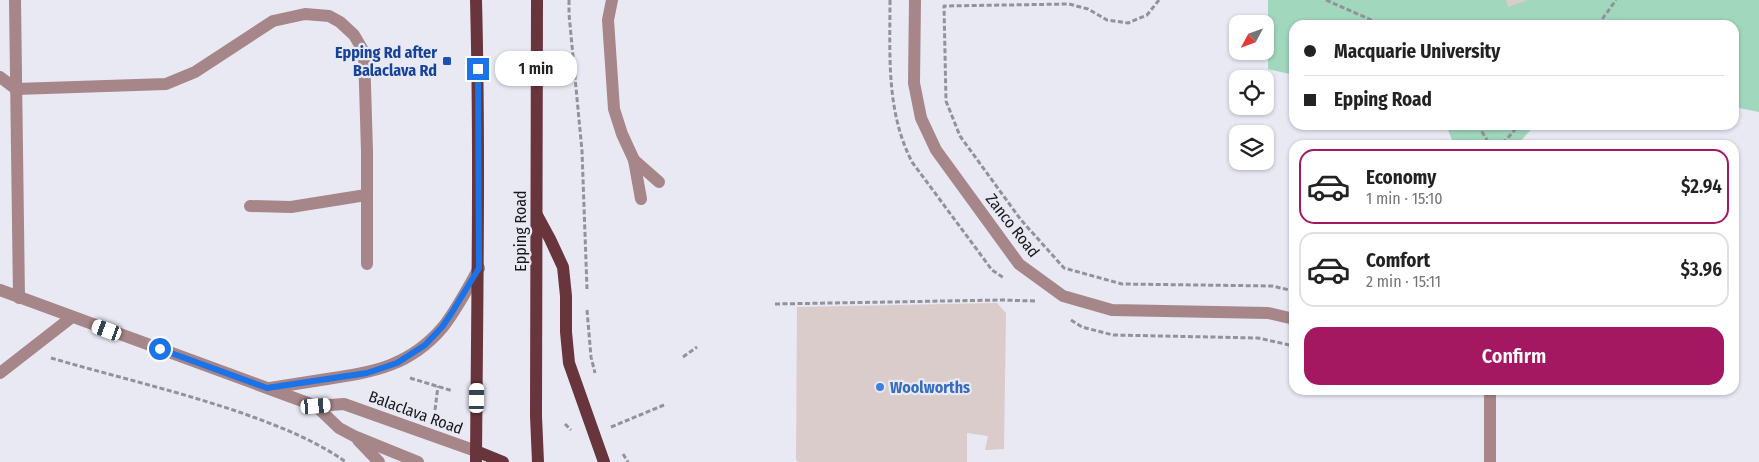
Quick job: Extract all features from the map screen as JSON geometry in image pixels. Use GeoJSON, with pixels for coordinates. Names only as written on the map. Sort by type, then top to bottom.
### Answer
{"type":"FeatureCollection","features":[{"type":"Feature","properties":{"kind":"main road"},"geometry":{"type":"LineString","coordinates":[[476,0],[479,103],[476,456]]}},
{"type":"Feature","properties":{"kind":"main road","name":"Epping Road"},"geometry":{"type":"LineString","coordinates":[[536,0],[536,416],[538,462]]}},
{"type":"Feature","properties":{"kind":"main road"},"geometry":{"type":"LineString","coordinates":[[537,215],[563,267],[569,363],[604,462]]}},
{"type":"Feature","properties":{"kind":"main road","name":"Balaclava Road"},"geometry":{"type":"LineString","coordinates":[[476,456],[503,462]]}},
{"type":"Feature","properties":{"kind":"street"},"geometry":{"type":"LineString","coordinates":[[15,0],[19,298]]}},
{"type":"Feature","properties":{"kind":"street"},"geometry":{"type":"LineString","coordinates":[[612,0],[608,20],[614,109],[622,134],[634,160],[641,198]]}},
{"type":"Feature","properties":{"kind":"street","name":"Zanco Road"},"geometry":{"type":"LineString","coordinates":[[915,0],[914,83],[920,118],[936,150],[1019,264],[1063,296],[1112,310],[1268,313],[1289,318]]}},
{"type":"Feature","properties":{"kind":"street"},"geometry":{"type":"LineString","coordinates":[[0,77],[16,89],[166,84],[195,72],[273,21],[305,14],[328,16],[340,22],[354,36],[364,52],[367,152],[367,264]]}},
{"type":"Feature","properties":{"kind":"street"},"geometry":{"type":"LineString","coordinates":[[634,160],[659,182]]}},
{"type":"Feature","properties":{"kind":"street"},"geometry":{"type":"LineString","coordinates":[[250,206],[291,207],[366,195]]}},
{"type":"Feature","properties":{"kind":"street"},"geometry":{"type":"LineString","coordinates":[[267,388],[367,373],[397,363],[425,345],[442,327],[479,268]]}},
{"type":"Feature","properties":{"kind":"street","name":"Balaclava Road"},"geometry":{"type":"LineString","coordinates":[[0,290],[316,406],[339,428],[418,462]]}},
{"type":"Feature","properties":{"kind":"street"},"geometry":{"type":"LineString","coordinates":[[0,373],[72,317]]}},
{"type":"Feature","properties":{"kind":"street"},"geometry":{"type":"LineString","coordinates":[[1490,395],[1490,462]]}},
{"type":"Feature","properties":{"kind":"street","name":"Balaclava Road"},"geometry":{"type":"LineString","coordinates":[[316,406],[344,404],[476,456]]}},
{"type":"Feature","properties":{"kind":"street"},"geometry":{"type":"LineString","coordinates":[[354,436],[379,462]]}},
{"type":"Feature","properties":{"kind":"path"},"geometry":{"type":"LineString","coordinates":[[569,0],[582,151],[587,296]]}},
{"type":"Feature","properties":{"kind":"path"},"geometry":{"type":"LineString","coordinates":[[890,0],[890,78],[895,114],[902,143],[912,162],[992,270],[1008,280]]}},
{"type":"Feature","properties":{"kind":"path"},"geometry":{"type":"LineString","coordinates":[[1159,0],[1146,15],[1128,23],[1107,20],[1088,9],[1069,4],[944,6],[946,102],[960,136],[1021,220],[1064,268],[1122,284],[1272,286],[1289,290]]}},
{"type":"Feature","properties":{"kind":"path"},"geometry":{"type":"LineString","coordinates":[[1326,0],[1372,20]]}},
{"type":"Feature","properties":{"kind":"path"},"geometry":{"type":"LineString","coordinates":[[1602,20],[1616,0]]}},
{"type":"Feature","properties":{"kind":"path"},"geometry":{"type":"LineString","coordinates":[[1506,140],[1515,130]]}},
{"type":"Feature","properties":{"kind":"path"},"geometry":{"type":"LineString","coordinates":[[775,304],[1041,301],[1033,296]]}},
{"type":"Feature","properties":{"kind":"path"},"geometry":{"type":"LineString","coordinates":[[587,305],[591,357],[596,378]]}},
{"type":"Feature","properties":{"kind":"path"},"geometry":{"type":"LineString","coordinates":[[1066,317],[1082,328],[1112,335],[1258,338],[1289,345]]}},
{"type":"Feature","properties":{"kind":"path"},"geometry":{"type":"LineString","coordinates":[[683,357],[697,347]]}},
{"type":"Feature","properties":{"kind":"path"},"geometry":{"type":"LineString","coordinates":[[75,365],[207,402],[280,426],[346,462]]}},
{"type":"Feature","properties":{"kind":"path"},"geometry":{"type":"LineString","coordinates":[[404,377],[453,392]]}},
{"type":"Feature","properties":{"kind":"path"},"geometry":{"type":"LineString","coordinates":[[435,410],[438,386]]}},
{"type":"Feature","properties":{"kind":"path"},"geometry":{"type":"LineString","coordinates":[[610,418],[613,426],[664,405]]}},
{"type":"Feature","properties":{"kind":"green space"},"geometry":{"type":"Polygon","coordinates":[[[1268,0],[1759,0],[1759,112],[1739,108],[1739,20],[1289,20],[1289,74],[1268,69],[1268,60],[1274,60],[1274,15],[1268,15],[1268,0]]]}},
{"type":"Feature","properties":{"kind":"green space"},"geometry":{"type":"Polygon","coordinates":[[[1448,130],[1530,130],[1522,140],[1452,140],[1448,130]]]}},
{"type":"Feature","properties":{"kind":"building"},"geometry":{"type":"Polygon","coordinates":[[[1506,0],[1528,0],[1508,7],[1506,0]]]}},
{"type":"Feature","properties":{"kind":"building"},"geometry":{"type":"Polygon","coordinates":[[[997,303],[1006,313],[1004,449],[985,450],[988,436],[967,433],[967,462],[799,462],[796,460],[797,307],[997,303]]]}},
{"type":"Feature","properties":{"kind":"place","name":"Epping Rd after Balaclava Rd"},"geometry":{"type":"Point","coordinates":[447,61]}},
{"type":"Feature","properties":{"kind":"place","name":"Woolworths"},"geometry":{"type":"Point","coordinates":[880,387]}},
{"type":"Feature","properties":{"kind":"route"},"geometry":{"type":"LineString","coordinates":[[160,349],[267,388],[367,373],[387,368],[425,345],[442,327],[479,268],[478,69]]}}]}
